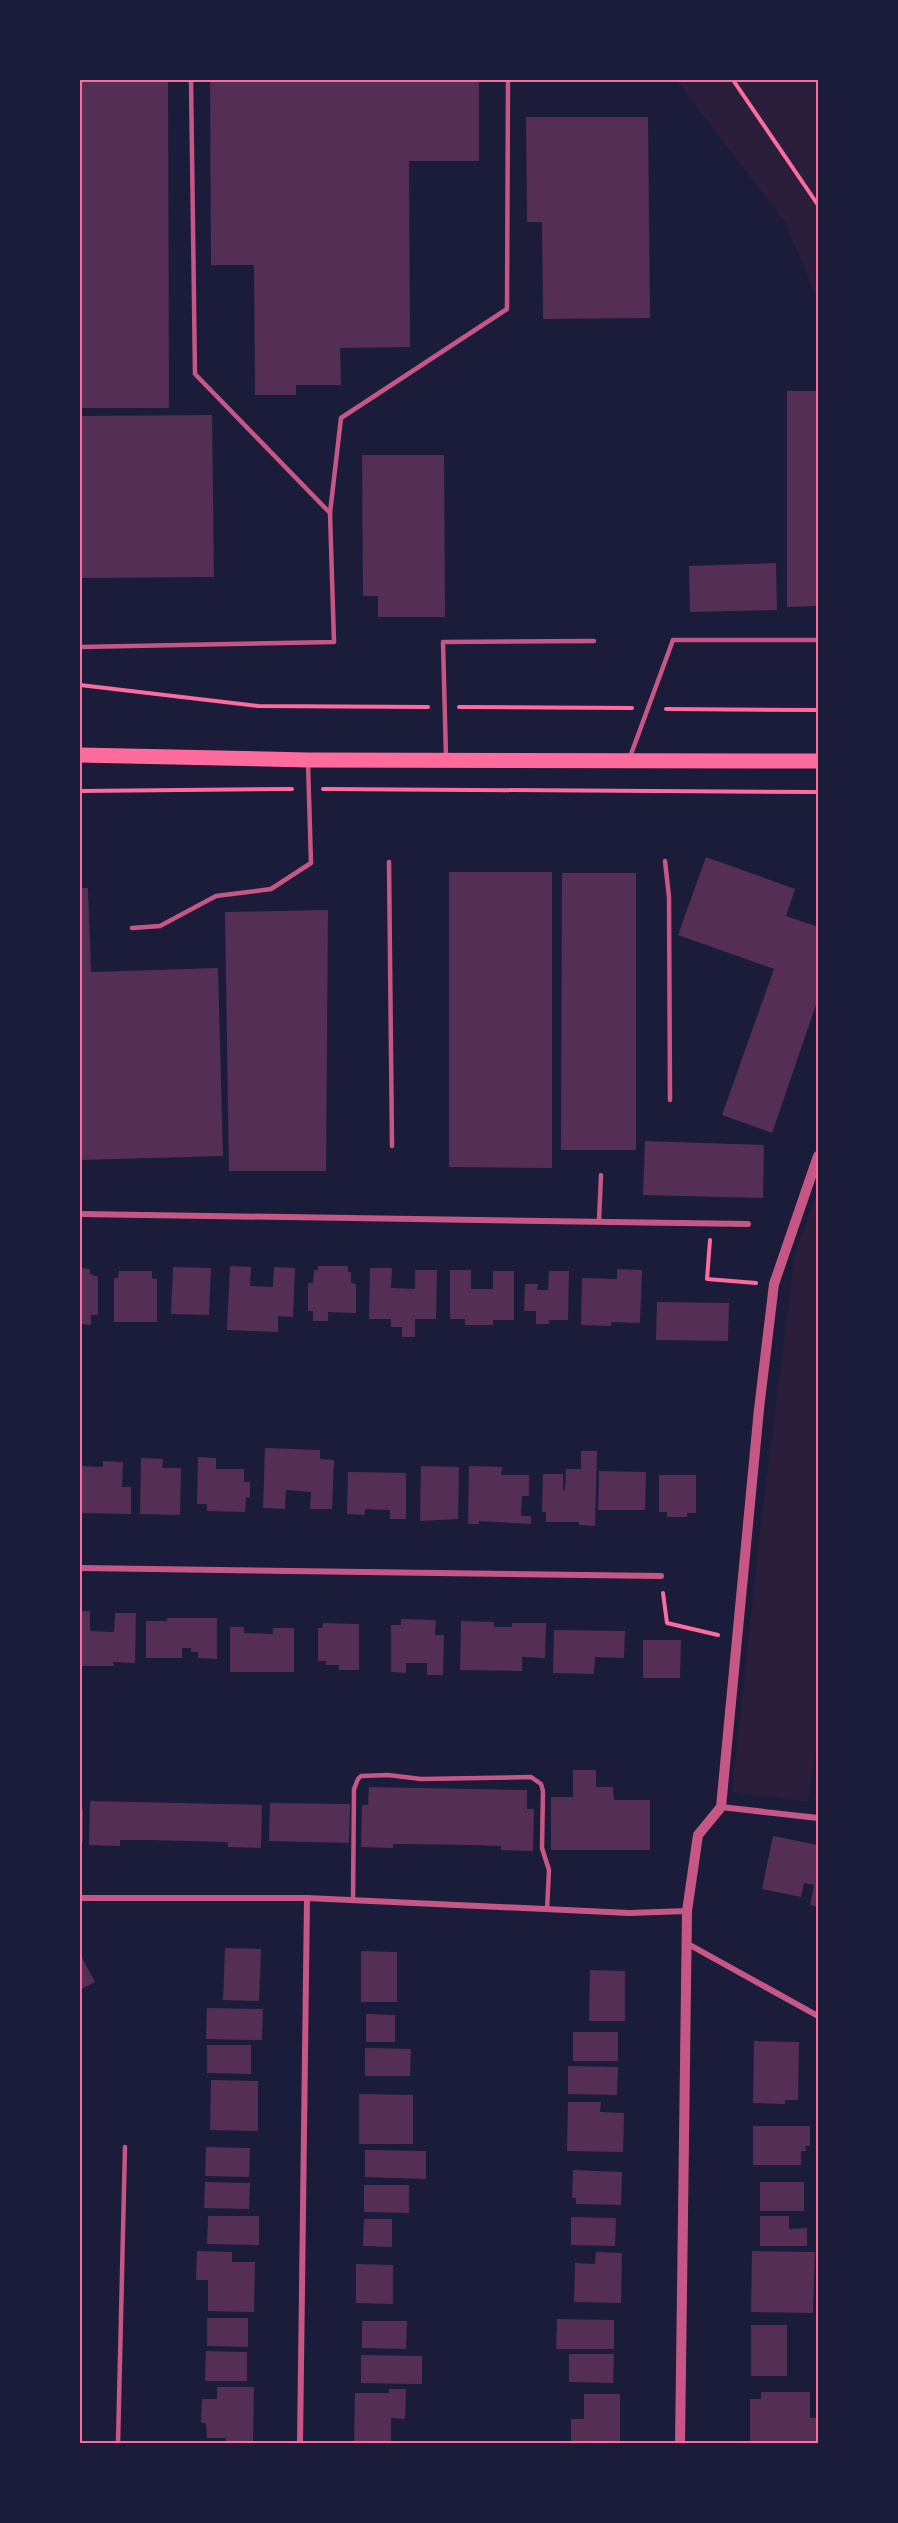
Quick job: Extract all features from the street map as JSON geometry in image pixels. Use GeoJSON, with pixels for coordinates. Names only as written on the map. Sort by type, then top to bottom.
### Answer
{"type":"FeatureCollection","features":[{"type":"Feature","properties":{"kind":"main road"},"geometry":{"type":"LineString","coordinates":[[80,755],[308,760],[819,761]]}},
{"type":"Feature","properties":{"kind":"street"},"geometry":{"type":"LineString","coordinates":[[680,2444],[687,1911],[698,1835],[722,1807],[759,1409],[774,1284],[819,1156]]}},
{"type":"Feature","properties":{"kind":"street"},"geometry":{"type":"LineString","coordinates":[[80,1214],[748,1224]]}},
{"type":"Feature","properties":{"kind":"street"},"geometry":{"type":"LineString","coordinates":[[80,1568],[661,1576]]}},
{"type":"Feature","properties":{"kind":"street"},"geometry":{"type":"LineString","coordinates":[[722,1807],[818,1818],[819,1809]]}},
{"type":"Feature","properties":{"kind":"street"},"geometry":{"type":"LineString","coordinates":[[80,1898],[307,1898],[629,1913],[687,1911]]}},
{"type":"Feature","properties":{"kind":"street"},"geometry":{"type":"LineString","coordinates":[[300,2444],[307,1898]]}},
{"type":"Feature","properties":{"kind":"street"},"geometry":{"type":"LineString","coordinates":[[688,1944],[819,2016]]}},
{"type":"Feature","properties":{"kind":"lane"},"geometry":{"type":"LineString","coordinates":[[191,80],[195,374],[330,513]]}},
{"type":"Feature","properties":{"kind":"lane"},"geometry":{"type":"LineString","coordinates":[[80,647],[334,642],[330,513],[341,418],[507,309],[508,80]]}},
{"type":"Feature","properties":{"kind":"lane"},"geometry":{"type":"LineString","coordinates":[[629,761],[673,640],[819,640]]}},
{"type":"Feature","properties":{"kind":"lane"},"geometry":{"type":"LineString","coordinates":[[447,760],[443,642],[594,641]]}},
{"type":"Feature","properties":{"kind":"lane"},"geometry":{"type":"LineString","coordinates":[[132,928],[160,927],[216,896],[271,889],[311,862],[308,760]]}},
{"type":"Feature","properties":{"kind":"lane"},"geometry":{"type":"LineString","coordinates":[[665,861],[669,897],[670,1100]]}},
{"type":"Feature","properties":{"kind":"lane"},"geometry":{"type":"LineString","coordinates":[[389,862],[392,1146]]}},
{"type":"Feature","properties":{"kind":"lane"},"geometry":{"type":"LineString","coordinates":[[599,1221],[601,1175]]}},
{"type":"Feature","properties":{"kind":"lane"},"geometry":{"type":"LineString","coordinates":[[353,1900],[354,1789],[361,1776],[388,1775],[421,1779],[531,1777],[541,1784],[543,1791],[542,1848],[549,1870],[547,1910]]}},
{"type":"Feature","properties":{"kind":"lane"},"geometry":{"type":"LineString","coordinates":[[118,2444],[125,2147]]}},
{"type":"Feature","properties":{"kind":"path"},"geometry":{"type":"LineString","coordinates":[[733,80],[819,206]]}},
{"type":"Feature","properties":{"kind":"path"},"geometry":{"type":"LineString","coordinates":[[80,790],[819,792]]}},
{"type":"Feature","properties":{"kind":"path"},"geometry":{"type":"LineString","coordinates":[[711,1224],[707,1279],[774,1284]]}},
{"type":"Feature","properties":{"kind":"path"},"geometry":{"type":"LineString","coordinates":[[661,1576],[667,1623],[697,1632]]}},
{"type":"Feature","properties":{"kind":"shaded area"},"geometry":{"type":"Polygon","coordinates":[[[676,80],[818,80],[818,301],[785,222],[676,80]]]}},
{"type":"Feature","properties":{"kind":"shaded area"},"geometry":{"type":"Polygon","coordinates":[[[818,1190],[818,1736],[808,1802],[732,1792],[760,1532],[795,1253],[818,1190]]]}},
{"type":"Feature","properties":{"kind":"building"},"geometry":{"type":"Polygon","coordinates":[[[80,80],[168,80],[169,408],[80,408],[80,80]]]}},
{"type":"Feature","properties":{"kind":"building"},"geometry":{"type":"Polygon","coordinates":[[[210,80],[479,80],[479,161],[409,161],[410,347],[340,348],[341,385],[296,385],[296,395],[255,395],[254,265],[211,265],[210,80]]]}},
{"type":"Feature","properties":{"kind":"building"},"geometry":{"type":"Polygon","coordinates":[[[526,117],[648,117],[650,318],[543,319],[542,222],[527,222],[526,117]]]}},
{"type":"Feature","properties":{"kind":"building"},"geometry":{"type":"Polygon","coordinates":[[[787,391],[818,391],[818,606],[787,607],[787,391]]]}},
{"type":"Feature","properties":{"kind":"building"},"geometry":{"type":"Polygon","coordinates":[[[212,415],[214,577],[80,578],[80,416],[212,415]]]}},
{"type":"Feature","properties":{"kind":"building"},"geometry":{"type":"Polygon","coordinates":[[[362,455],[444,455],[445,617],[378,617],[378,596],[363,596],[362,455]]]}},
{"type":"Feature","properties":{"kind":"building"},"geometry":{"type":"Polygon","coordinates":[[[776,563],[777,610],[690,612],[689,566],[776,563]]]}},
{"type":"Feature","properties":{"kind":"building"},"geometry":{"type":"Polygon","coordinates":[[[706,857],[795,889],[786,916],[818,927],[818,999],[772,1133],[722,1115],[774,969],[678,935],[706,857]]]}},
{"type":"Feature","properties":{"kind":"building"},"geometry":{"type":"Polygon","coordinates":[[[449,872],[552,872],[552,1168],[449,1167],[449,872]]]}},
{"type":"Feature","properties":{"kind":"building"},"geometry":{"type":"Polygon","coordinates":[[[562,873],[636,873],[636,1150],[561,1150],[562,873]]]}},
{"type":"Feature","properties":{"kind":"building"},"geometry":{"type":"Polygon","coordinates":[[[80,888],[88,888],[91,972],[218,968],[223,1156],[80,1160],[80,888]]]}},
{"type":"Feature","properties":{"kind":"building"},"geometry":{"type":"Polygon","coordinates":[[[328,910],[326,1171],[229,1171],[225,912],[328,910]]]}},
{"type":"Feature","properties":{"kind":"building"},"geometry":{"type":"Polygon","coordinates":[[[645,1141],[764,1145],[763,1198],[643,1195],[645,1141]]]}},
{"type":"Feature","properties":{"kind":"building"},"geometry":{"type":"Polygon","coordinates":[[[230,1266],[251,1267],[250,1286],[273,1287],[274,1267],[295,1268],[293,1317],[278,1316],[278,1332],[227,1330],[230,1266]]]}},
{"type":"Feature","properties":{"kind":"building"},"geometry":{"type":"Polygon","coordinates":[[[318,1266],[348,1266],[348,1272],[351,1272],[351,1283],[356,1284],[356,1313],[328,1312],[328,1321],[313,1321],[313,1311],[308,1311],[308,1283],[313,1283],[314,1270],[318,1270],[318,1266]]]}},
{"type":"Feature","properties":{"kind":"building"},"geometry":{"type":"Polygon","coordinates":[[[173,1267],[211,1268],[209,1315],[171,1314],[173,1267]]]}},
{"type":"Feature","properties":{"kind":"building"},"geometry":{"type":"Polygon","coordinates":[[[80,1268],[90,1269],[90,1274],[98,1277],[98,1315],[91,1315],[91,1325],[80,1324],[80,1268]]]}},
{"type":"Feature","properties":{"kind":"building"},"geometry":{"type":"Polygon","coordinates":[[[370,1268],[392,1268],[391,1288],[415,1289],[415,1270],[437,1270],[436,1319],[415,1319],[415,1337],[402,1337],[402,1327],[391,1327],[391,1319],[369,1319],[370,1268]]]}},
{"type":"Feature","properties":{"kind":"building"},"geometry":{"type":"Polygon","coordinates":[[[617,1269],[642,1270],[640,1323],[611,1322],[611,1326],[581,1325],[582,1278],[617,1279],[617,1269]]]}},
{"type":"Feature","properties":{"kind":"building"},"geometry":{"type":"Polygon","coordinates":[[[450,1270],[471,1270],[471,1289],[493,1289],[493,1271],[514,1271],[514,1320],[493,1320],[493,1325],[465,1325],[465,1319],[450,1319],[450,1270]]]}},
{"type":"Feature","properties":{"kind":"building"},"geometry":{"type":"Polygon","coordinates":[[[119,1271],[152,1271],[152,1279],[157,1279],[157,1322],[114,1322],[114,1278],[118,1278],[119,1271]]]}},
{"type":"Feature","properties":{"kind":"building"},"geometry":{"type":"Polygon","coordinates":[[[549,1271],[569,1271],[568,1320],[549,1320],[549,1324],[536,1324],[536,1311],[524,1311],[525,1284],[538,1284],[537,1290],[548,1290],[549,1271]]]}},
{"type":"Feature","properties":{"kind":"building"},"geometry":{"type":"Polygon","coordinates":[[[657,1302],[729,1303],[728,1341],[656,1340],[657,1302]]]}},
{"type":"Feature","properties":{"kind":"building"},"geometry":{"type":"Polygon","coordinates":[[[265,1448],[320,1450],[320,1459],[334,1460],[332,1509],[310,1509],[311,1492],[286,1490],[285,1509],[263,1508],[265,1448]]]}},
{"type":"Feature","properties":{"kind":"building"},"geometry":{"type":"Polygon","coordinates":[[[581,1451],[597,1451],[595,1526],[579,1525],[579,1522],[546,1522],[546,1512],[542,1512],[543,1474],[563,1474],[563,1490],[565,1490],[566,1469],[581,1469],[581,1451]]]}},
{"type":"Feature","properties":{"kind":"building"},"geometry":{"type":"Polygon","coordinates":[[[198,1457],[216,1458],[216,1469],[244,1469],[244,1482],[250,1482],[250,1498],[246,1497],[245,1512],[207,1511],[207,1504],[197,1504],[198,1457]]]}},
{"type":"Feature","properties":{"kind":"building"},"geometry":{"type":"Polygon","coordinates":[[[141,1458],[163,1459],[162,1468],[181,1468],[180,1515],[140,1514],[141,1458]]]}},
{"type":"Feature","properties":{"kind":"building"},"geometry":{"type":"Polygon","coordinates":[[[103,1461],[123,1462],[122,1487],[131,1487],[131,1514],[80,1513],[80,1466],[103,1467],[103,1461]]]}},
{"type":"Feature","properties":{"kind":"building"},"geometry":{"type":"Polygon","coordinates":[[[421,1466],[459,1467],[458,1519],[420,1521],[421,1466]]]}},
{"type":"Feature","properties":{"kind":"building"},"geometry":{"type":"Polygon","coordinates":[[[469,1466],[502,1467],[501,1475],[529,1475],[529,1496],[522,1496],[521,1516],[531,1516],[531,1524],[479,1521],[479,1524],[468,1524],[469,1466]]]}},
{"type":"Feature","properties":{"kind":"building"},"geometry":{"type":"Polygon","coordinates":[[[599,1471],[646,1472],[645,1510],[598,1510],[599,1471]]]}},
{"type":"Feature","properties":{"kind":"building"},"geometry":{"type":"Polygon","coordinates":[[[348,1472],[406,1473],[406,1519],[390,1519],[390,1510],[365,1509],[365,1515],[347,1514],[348,1472]]]}},
{"type":"Feature","properties":{"kind":"building"},"geometry":{"type":"Polygon","coordinates":[[[659,1475],[696,1475],[696,1513],[687,1513],[687,1517],[667,1517],[667,1512],[659,1512],[659,1475]]]}},
{"type":"Feature","properties":{"kind":"building"},"geometry":{"type":"Polygon","coordinates":[[[80,1611],[90,1611],[90,1631],[114,1632],[115,1613],[136,1613],[135,1663],[113,1662],[114,1666],[80,1666],[80,1611]]]}},
{"type":"Feature","properties":{"kind":"building"},"geometry":{"type":"Polygon","coordinates":[[[167,1618],[217,1618],[217,1659],[198,1658],[198,1652],[191,1652],[191,1648],[182,1648],[182,1658],[146,1658],[146,1621],[167,1621],[167,1618]]]}},
{"type":"Feature","properties":{"kind":"building"},"geometry":{"type":"Polygon","coordinates":[[[401,1619],[436,1620],[435,1635],[444,1635],[443,1675],[427,1675],[427,1663],[406,1663],[406,1673],[391,1672],[391,1625],[401,1625],[401,1619]]]}},
{"type":"Feature","properties":{"kind":"building"},"geometry":{"type":"Polygon","coordinates":[[[461,1621],[494,1622],[494,1627],[512,1627],[512,1623],[546,1623],[545,1658],[522,1657],[522,1671],[460,1670],[461,1621]]]}},
{"type":"Feature","properties":{"kind":"building"},"geometry":{"type":"Polygon","coordinates":[[[323,1623],[359,1624],[359,1670],[339,1670],[339,1665],[326,1665],[326,1661],[318,1661],[318,1628],[322,1628],[323,1623]]]}},
{"type":"Feature","properties":{"kind":"building"},"geometry":{"type":"Polygon","coordinates":[[[230,1627],[244,1627],[244,1633],[273,1634],[273,1628],[294,1628],[294,1672],[230,1672],[230,1627]]]}},
{"type":"Feature","properties":{"kind":"building"},"geometry":{"type":"Polygon","coordinates":[[[554,1630],[625,1631],[624,1658],[595,1657],[594,1674],[553,1673],[554,1630]]]}},
{"type":"Feature","properties":{"kind":"building"},"geometry":{"type":"Polygon","coordinates":[[[643,1640],[681,1640],[680,1678],[643,1678],[643,1640]]]}},
{"type":"Feature","properties":{"kind":"building"},"geometry":{"type":"Polygon","coordinates":[[[573,1770],[596,1770],[596,1787],[613,1787],[614,1800],[650,1800],[650,1850],[551,1850],[551,1797],[573,1797],[573,1770]]]}},
{"type":"Feature","properties":{"kind":"building"},"geometry":{"type":"Polygon","coordinates":[[[369,1787],[527,1790],[527,1809],[534,1809],[533,1851],[501,1850],[501,1846],[474,1845],[393,1844],[393,1848],[361,1847],[362,1805],[368,1805],[369,1787]]]}},
{"type":"Feature","properties":{"kind":"building"},"geometry":{"type":"Polygon","coordinates":[[[90,1801],[262,1805],[261,1848],[228,1847],[228,1842],[147,1840],[120,1840],[120,1846],[89,1845],[90,1801]]]}},
{"type":"Feature","properties":{"kind":"building"},"geometry":{"type":"Polygon","coordinates":[[[270,1803],[350,1804],[349,1843],[269,1841],[270,1803]]]}},
{"type":"Feature","properties":{"kind":"building"},"geometry":{"type":"Polygon","coordinates":[[[80,1809],[83,1809],[83,1842],[80,1842],[80,1809]]]}},
{"type":"Feature","properties":{"kind":"building"},"geometry":{"type":"Polygon","coordinates":[[[773,1836],[818,1845],[818,1907],[810,1905],[814,1885],[804,1883],[801,1897],[762,1889],[773,1836]]]}},
{"type":"Feature","properties":{"kind":"building"},"geometry":{"type":"Polygon","coordinates":[[[225,1948],[261,1949],[259,2001],[223,2000],[225,1948]]]}},
{"type":"Feature","properties":{"kind":"building"},"geometry":{"type":"Polygon","coordinates":[[[361,1951],[397,1952],[397,2002],[361,2002],[361,1951]]]}},
{"type":"Feature","properties":{"kind":"building"},"geometry":{"type":"Polygon","coordinates":[[[80,1957],[95,1982],[80,1990],[80,1957]]]}},
{"type":"Feature","properties":{"kind":"building"},"geometry":{"type":"Polygon","coordinates":[[[590,1970],[625,1971],[625,2021],[589,2021],[590,1970]]]}},
{"type":"Feature","properties":{"kind":"building"},"geometry":{"type":"Polygon","coordinates":[[[207,2008],[263,2009],[262,2040],[206,2039],[207,2008]]]}},
{"type":"Feature","properties":{"kind":"building"},"geometry":{"type":"Polygon","coordinates":[[[366,2014],[395,2015],[395,2042],[366,2042],[366,2014]]]}},
{"type":"Feature","properties":{"kind":"building"},"geometry":{"type":"Polygon","coordinates":[[[573,2032],[618,2032],[618,2061],[573,2061],[573,2032]]]}},
{"type":"Feature","properties":{"kind":"building"},"geometry":{"type":"Polygon","coordinates":[[[754,2041],[799,2042],[798,2100],[785,2100],[785,2104],[753,2103],[754,2041]]]}},
{"type":"Feature","properties":{"kind":"building"},"geometry":{"type":"Polygon","coordinates":[[[207,2045],[251,2045],[251,2074],[207,2073],[207,2045]]]}},
{"type":"Feature","properties":{"kind":"building"},"geometry":{"type":"Polygon","coordinates":[[[365,2048],[411,2049],[410,2076],[365,2076],[365,2048]]]}},
{"type":"Feature","properties":{"kind":"building"},"geometry":{"type":"Polygon","coordinates":[[[568,2066],[618,2067],[617,2095],[568,2094],[568,2066]]]}},
{"type":"Feature","properties":{"kind":"building"},"geometry":{"type":"Polygon","coordinates":[[[211,2080],[258,2081],[258,2131],[210,2130],[211,2080]]]}},
{"type":"Feature","properties":{"kind":"building"},"geometry":{"type":"Polygon","coordinates":[[[359,2094],[413,2095],[413,2144],[359,2144],[359,2094]]]}},
{"type":"Feature","properties":{"kind":"building"},"geometry":{"type":"Polygon","coordinates":[[[568,2102],[601,2102],[600,2112],[624,2113],[623,2152],[567,2151],[568,2102]]]}},
{"type":"Feature","properties":{"kind":"building"},"geometry":{"type":"Polygon","coordinates":[[[753,2126],[810,2126],[810,2146],[805,2146],[806,2151],[801,2151],[801,2165],[753,2165],[753,2126]]]}},
{"type":"Feature","properties":{"kind":"building"},"geometry":{"type":"Polygon","coordinates":[[[206,2147],[250,2148],[249,2177],[205,2176],[206,2147]]]}},
{"type":"Feature","properties":{"kind":"building"},"geometry":{"type":"Polygon","coordinates":[[[365,2150],[426,2151],[426,2179],[365,2177],[365,2150]]]}},
{"type":"Feature","properties":{"kind":"building"},"geometry":{"type":"Polygon","coordinates":[[[573,2170],[622,2172],[621,2205],[576,2204],[576,2198],[572,2198],[573,2170]]]}},
{"type":"Feature","properties":{"kind":"building"},"geometry":{"type":"Polygon","coordinates":[[[205,2182],[250,2183],[249,2209],[204,2208],[205,2182]]]}},
{"type":"Feature","properties":{"kind":"building"},"geometry":{"type":"Polygon","coordinates":[[[760,2182],[804,2182],[804,2211],[760,2211],[760,2182]]]}},
{"type":"Feature","properties":{"kind":"building"},"geometry":{"type":"Polygon","coordinates":[[[364,2185],[409,2185],[409,2213],[364,2212],[364,2185]]]}},
{"type":"Feature","properties":{"kind":"building"},"geometry":{"type":"Polygon","coordinates":[[[208,2216],[259,2216],[259,2245],[207,2244],[208,2216]]]}},
{"type":"Feature","properties":{"kind":"building"},"geometry":{"type":"Polygon","coordinates":[[[760,2216],[789,2216],[789,2229],[807,2228],[807,2246],[760,2246],[760,2216]]]}},
{"type":"Feature","properties":{"kind":"building"},"geometry":{"type":"Polygon","coordinates":[[[571,2217],[616,2218],[615,2246],[571,2245],[571,2217]]]}},
{"type":"Feature","properties":{"kind":"building"},"geometry":{"type":"Polygon","coordinates":[[[364,2219],[392,2219],[392,2247],[363,2246],[364,2219]]]}},
{"type":"Feature","properties":{"kind":"building"},"geometry":{"type":"Polygon","coordinates":[[[197,2251],[232,2252],[232,2262],[255,2262],[254,2312],[208,2311],[208,2280],[196,2280],[197,2251]]]}},
{"type":"Feature","properties":{"kind":"building"},"geometry":{"type":"Polygon","coordinates":[[[752,2251],[815,2252],[813,2313],[751,2312],[752,2251]]]}},
{"type":"Feature","properties":{"kind":"building"},"geometry":{"type":"Polygon","coordinates":[[[596,2252],[622,2253],[621,2303],[574,2302],[575,2263],[595,2264],[596,2252]]]}},
{"type":"Feature","properties":{"kind":"building"},"geometry":{"type":"Polygon","coordinates":[[[356,2264],[393,2265],[393,2304],[356,2303],[356,2264]]]}},
{"type":"Feature","properties":{"kind":"building"},"geometry":{"type":"Polygon","coordinates":[[[207,2318],[248,2318],[248,2347],[207,2346],[207,2318]]]}},
{"type":"Feature","properties":{"kind":"building"},"geometry":{"type":"Polygon","coordinates":[[[557,2319],[614,2320],[614,2349],[556,2349],[557,2319]]]}},
{"type":"Feature","properties":{"kind":"building"},"geometry":{"type":"Polygon","coordinates":[[[362,2321],[407,2321],[406,2349],[362,2348],[362,2321]]]}},
{"type":"Feature","properties":{"kind":"building"},"geometry":{"type":"Polygon","coordinates":[[[751,2325],[787,2325],[787,2376],[751,2376],[751,2325]]]}},
{"type":"Feature","properties":{"kind":"building"},"geometry":{"type":"Polygon","coordinates":[[[206,2351],[247,2352],[247,2381],[205,2381],[206,2351]]]}},
{"type":"Feature","properties":{"kind":"building"},"geometry":{"type":"Polygon","coordinates":[[[569,2354],[614,2354],[613,2383],[569,2382],[569,2354]]]}},
{"type":"Feature","properties":{"kind":"building"},"geometry":{"type":"Polygon","coordinates":[[[361,2355],[422,2356],[422,2384],[361,2383],[361,2355]]]}},
{"type":"Feature","properties":{"kind":"building"},"geometry":{"type":"Polygon","coordinates":[[[217,2387],[254,2387],[253,2444],[226,2444],[226,2438],[207,2438],[206,2423],[201,2423],[202,2399],[217,2399],[217,2387]]]}},
{"type":"Feature","properties":{"kind":"building"},"geometry":{"type":"Polygon","coordinates":[[[389,2389],[406,2389],[405,2419],[391,2418],[391,2444],[354,2444],[355,2393],[389,2393],[389,2389]]]}},
{"type":"Feature","properties":{"kind":"building"},"geometry":{"type":"Polygon","coordinates":[[[761,2392],[810,2392],[810,2418],[816,2418],[816,2444],[750,2444],[750,2399],[761,2399],[761,2392]]]}},
{"type":"Feature","properties":{"kind":"building"},"geometry":{"type":"Polygon","coordinates":[[[584,2394],[620,2394],[620,2444],[571,2444],[571,2419],[584,2419],[584,2394]]]}}]}
